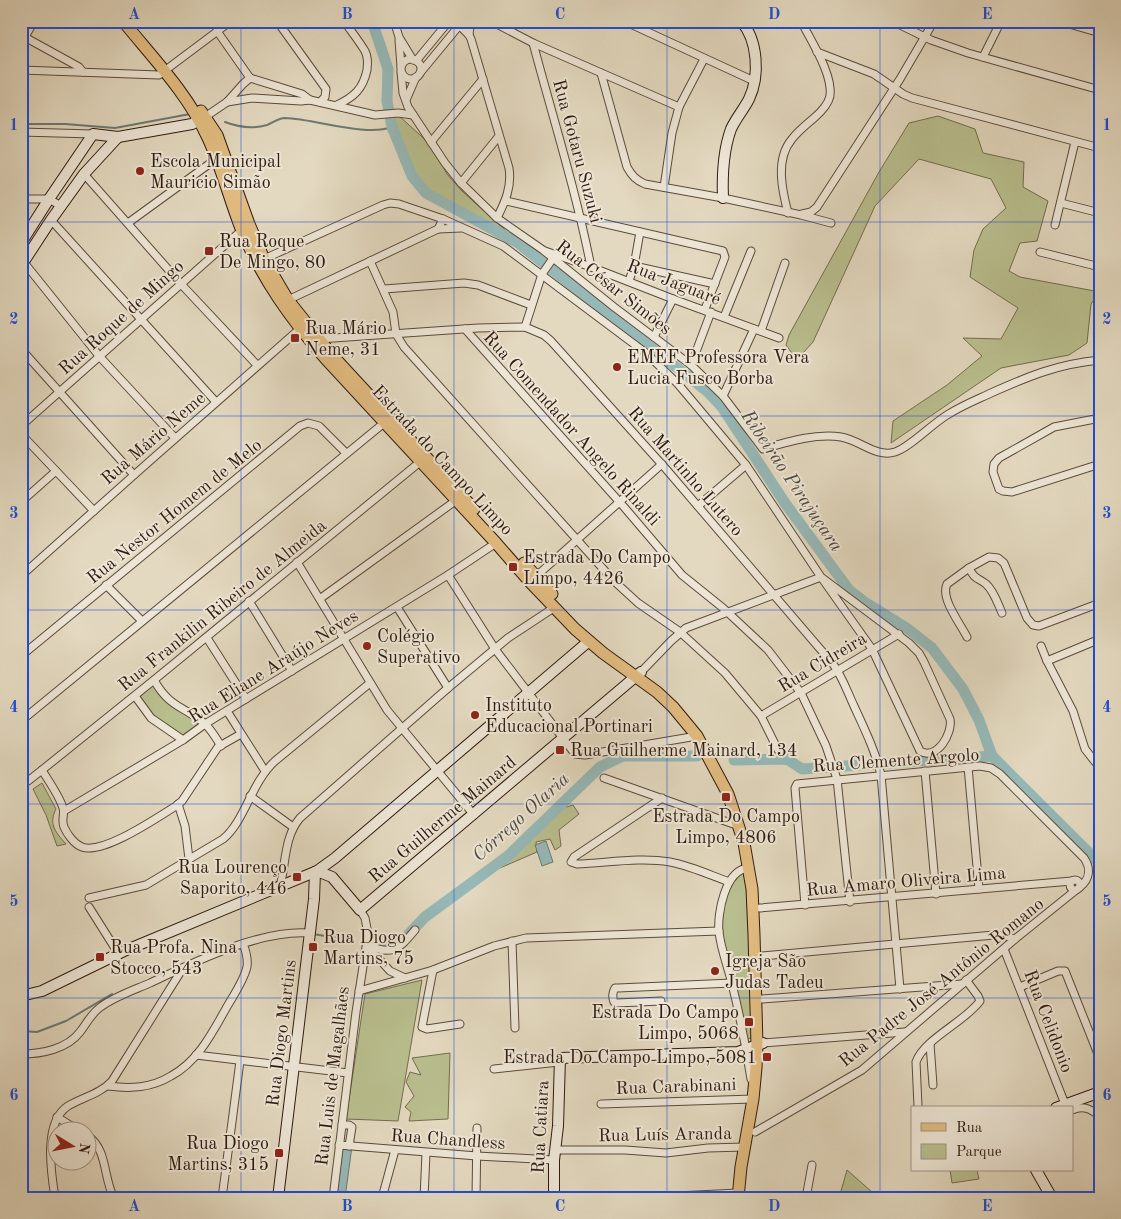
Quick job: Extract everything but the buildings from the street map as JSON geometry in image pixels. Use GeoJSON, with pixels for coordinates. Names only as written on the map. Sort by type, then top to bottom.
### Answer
{"type":"FeatureCollection","features":[{"type":"Feature","properties":{"kind":"main road","name":"Estrada do Campo Limpo"},"geometry":{"type":"LineString","coordinates":[[123,21],[168,69]]}},
{"type":"Feature","properties":{"kind":"main road","name":"Estrada do Campo Limpo"},"geometry":{"type":"LineString","coordinates":[[132,21],[202,119],[216,135],[264,259],[303,326],[319,339],[533,579],[555,607],[589,642],[639,674],[655,681],[683,707],[705,737],[724,770],[737,796],[753,849],[759,893],[762,956],[762,999],[756,1046],[753,1096],[740,1196]]}},
{"type":"Feature","properties":{"kind":"main road","name":"Estrada do Campo Limpo"},"geometry":{"type":"LineString","coordinates":[[202,119],[242,230],[268,284],[280,303],[303,326],[420,462],[459,498],[496,543],[593,636],[639,674],[673,707],[697,736],[728,794],[740,826],[749,868],[754,919],[755,1132],[740,1196]]}},
{"type":"Feature","properties":{"kind":"main road"},"geometry":{"type":"LineString","coordinates":[[749,868],[755,875],[759,893]]}},
{"type":"Feature","properties":{"kind":"street"},"geometry":{"type":"LineString","coordinates":[[34,21],[23,36],[79,67],[83,72]]}},
{"type":"Feature","properties":{"kind":"street"},"geometry":{"type":"LineString","coordinates":[[21,70],[159,75],[231,21]]}},
{"type":"Feature","properties":{"kind":"street"},"geometry":{"type":"LineString","coordinates":[[277,21],[326,89],[325,97],[320,102]]}},
{"type":"Feature","properties":{"kind":"street"},"geometry":{"type":"LineString","coordinates":[[337,105],[346,101],[361,87],[368,66],[368,58],[365,51],[344,21]]}},
{"type":"Feature","properties":{"kind":"street"},"geometry":{"type":"LineString","coordinates":[[394,21],[399,37],[420,67],[407,104],[397,113]]}},
{"type":"Feature","properties":{"kind":"street"},"geometry":{"type":"LineString","coordinates":[[415,61],[449,21]]}},
{"type":"Feature","properties":{"kind":"street"},"geometry":{"type":"LineString","coordinates":[[469,36],[470,26],[473,21]]}},
{"type":"Feature","properties":{"kind":"street"},"geometry":{"type":"LineString","coordinates":[[491,21],[533,43],[679,107]]}},
{"type":"Feature","properties":{"kind":"street"},"geometry":{"type":"LineString","coordinates":[[624,21],[754,81]]}},
{"type":"Feature","properties":{"kind":"street"},"geometry":{"type":"LineString","coordinates":[[722,198],[722,169],[726,146],[732,128],[750,97],[754,81],[753,43],[741,21]]}},
{"type":"Feature","properties":{"kind":"street"},"geometry":{"type":"LineString","coordinates":[[788,213],[784,201],[781,171],[785,150],[791,139],[826,106],[830,97],[825,70],[801,21]]}},
{"type":"Feature","properties":{"kind":"street"},"geometry":{"type":"LineString","coordinates":[[892,21],[932,40],[983,57],[1100,90]]}},
{"type":"Feature","properties":{"kind":"street"},"geometry":{"type":"LineString","coordinates":[[801,215],[811,212],[817,207],[900,79],[934,21]]}},
{"type":"Feature","properties":{"kind":"street"},"geometry":{"type":"LineString","coordinates":[[983,57],[1000,21]]}},
{"type":"Feature","properties":{"kind":"street"},"geometry":{"type":"LineString","coordinates":[[1060,21],[1100,33]]}},
{"type":"Feature","properties":{"kind":"street"},"geometry":{"type":"LineString","coordinates":[[415,61],[407,60],[401,70],[408,79],[418,75],[451,37],[459,23],[469,36],[510,172],[506,201],[497,218]]}},
{"type":"Feature","properties":{"kind":"street"},"geometry":{"type":"LineString","coordinates":[[217,31],[250,78],[302,94],[310,100]]}},
{"type":"Feature","properties":{"kind":"street"},"geometry":{"type":"LineString","coordinates":[[451,37],[460,34],[469,36]]}},
{"type":"Feature","properties":{"kind":"street","name":"Rua César Simões"},"geometry":{"type":"LineString","coordinates":[[399,37],[403,93],[407,104],[431,142],[461,182],[497,218],[543,250],[571,274],[691,365],[723,396],[763,449],[798,440],[832,436],[853,440],[885,455],[903,449],[929,427],[949,414],[1024,378],[1067,364],[1100,360]]}},
{"type":"Feature","properties":{"kind":"street","name":"Rua Gotaru Suzuki"},"geometry":{"type":"LineString","coordinates":[[533,43],[581,218],[591,266]]}},
{"type":"Feature","properties":{"kind":"street"},"geometry":{"type":"LineString","coordinates":[[817,52],[874,74],[912,98],[1100,148]]}},
{"type":"Feature","properties":{"kind":"street"},"geometry":{"type":"LineString","coordinates":[[664,187],[672,133],[679,107],[704,59]]}},
{"type":"Feature","properties":{"kind":"street"},"geometry":{"type":"LineString","coordinates":[[601,73],[627,167],[632,176],[637,180],[831,223]]}},
{"type":"Feature","properties":{"kind":"street"},"geometry":{"type":"LineString","coordinates":[[21,132],[118,136],[192,124],[227,102],[250,78]]}},
{"type":"Feature","properties":{"kind":"street"},"geometry":{"type":"LineString","coordinates":[[431,142],[483,79]]}},
{"type":"Feature","properties":{"kind":"street"},"geometry":{"type":"LineString","coordinates":[[227,102],[252,98],[310,100],[375,114],[397,113],[413,115]]}},
{"type":"Feature","properties":{"kind":"street"},"geometry":{"type":"LineString","coordinates":[[21,243],[93,134]]}},
{"type":"Feature","properties":{"kind":"street"},"geometry":{"type":"LineString","coordinates":[[118,136],[84,174],[22,263],[100,357],[175,438]]}},
{"type":"Feature","properties":{"kind":"street"},"geometry":{"type":"LineString","coordinates":[[461,182],[500,136]]}},
{"type":"Feature","properties":{"kind":"street"},"geometry":{"type":"LineString","coordinates":[[1055,225],[1075,142]]}},
{"type":"Feature","properties":{"kind":"street"},"geometry":{"type":"LineString","coordinates":[[128,223],[216,159]]}},
{"type":"Feature","properties":{"kind":"street"},"geometry":{"type":"LineString","coordinates":[[84,174],[181,284],[257,365]]}},
{"type":"Feature","properties":{"kind":"street"},"geometry":{"type":"LineString","coordinates":[[21,200],[49,199],[61,206]]}},
{"type":"Feature","properties":{"kind":"street"},"geometry":{"type":"LineString","coordinates":[[506,201],[723,251],[725,257],[691,365]]}},
{"type":"Feature","properties":{"kind":"street"},"geometry":{"type":"LineString","coordinates":[[264,259],[357,216],[390,203],[399,204],[469,229],[509,250],[543,273],[664,368],[746,465],[821,577],[872,649],[922,752],[928,753],[938,748],[951,730],[950,718],[919,653],[899,634],[821,577]]}},
{"type":"Feature","properties":{"kind":"street"},"geometry":{"type":"LineString","coordinates":[[1061,203],[1100,213]]}},
{"type":"Feature","properties":{"kind":"street"},"geometry":{"type":"LineString","coordinates":[[438,229],[443,219]]}},
{"type":"Feature","properties":{"kind":"street"},"geometry":{"type":"LineString","coordinates":[[51,220],[216,402]]}},
{"type":"Feature","properties":{"kind":"street"},"geometry":{"type":"LineString","coordinates":[[288,300],[438,229],[456,227],[469,229]]}},
{"type":"Feature","properties":{"kind":"street","name":"Rua Roque de Mingo"},"geometry":{"type":"LineString","coordinates":[[21,426],[242,230]]}},
{"type":"Feature","properties":{"kind":"street"},"geometry":{"type":"LineString","coordinates":[[629,280],[634,266],[640,232]]}},
{"type":"Feature","properties":{"kind":"street"},"geometry":{"type":"LineString","coordinates":[[724,317],[751,251]]}},
{"type":"Feature","properties":{"kind":"street"},"geometry":{"type":"LineString","coordinates":[[1040,252],[1100,267]]}},
{"type":"Feature","properties":{"kind":"street"},"geometry":{"type":"LineString","coordinates":[[525,327],[543,273],[553,259]]}},
{"type":"Feature","properties":{"kind":"street","name":"Rua Jaguaré"},"geometry":{"type":"LineString","coordinates":[[553,259],[578,262],[591,266],[779,338]]}},
{"type":"Feature","properties":{"kind":"street"},"geometry":{"type":"LineString","coordinates":[[370,261],[384,289],[393,312],[396,334],[404,347],[626,593],[680,632],[737,685],[761,716],[778,750]]}},
{"type":"Feature","properties":{"kind":"street"},"geometry":{"type":"LineString","coordinates":[[571,274],[577,268],[578,262]]}},
{"type":"Feature","properties":{"kind":"street"},"geometry":{"type":"LineString","coordinates":[[723,396],[757,330],[785,264]]}},
{"type":"Feature","properties":{"kind":"street"},"geometry":{"type":"LineString","coordinates":[[634,266],[715,284]]}},
{"type":"Feature","properties":{"kind":"street"},"geometry":{"type":"LineString","coordinates":[[384,289],[464,282],[478,285],[531,305]]}},
{"type":"Feature","properties":{"kind":"street"},"geometry":{"type":"LineString","coordinates":[[654,337],[673,299]]}},
{"type":"Feature","properties":{"kind":"street","name":"Rua Mário Neme"},"geometry":{"type":"LineString","coordinates":[[21,576],[303,326]]}},
{"type":"Feature","properties":{"kind":"street","name":"Rua Martinho Lutero"},"geometry":{"type":"LineString","coordinates":[[319,339],[525,327],[544,335],[551,341],[662,464],[837,670],[877,760],[880,772],[900,989]]}},
{"type":"Feature","properties":{"kind":"street","name":"Rua Comendador Angelo Rinaldi"},"geometry":{"type":"LineString","coordinates":[[465,329],[682,575],[727,612],[768,650],[801,693],[832,762],[836,777],[850,902]]}},
{"type":"Feature","properties":{"kind":"street"},"geometry":{"type":"LineString","coordinates":[[21,349],[134,475]]}},
{"type":"Feature","properties":{"kind":"street"},"geometry":{"type":"LineString","coordinates":[[1100,418],[1063,425],[1046,431],[999,458],[994,464],[993,472],[999,489],[1012,492],[1100,464]]}},
{"type":"Feature","properties":{"kind":"street"},"geometry":{"type":"LineString","coordinates":[[21,720],[384,422]]}},
{"type":"Feature","properties":{"kind":"street","name":"Rua Nestor Homem de Melo"},"geometry":{"type":"LineString","coordinates":[[21,656],[300,426],[308,423],[319,426],[346,453]]}},
{"type":"Feature","properties":{"kind":"street"},"geometry":{"type":"LineString","coordinates":[[21,434],[94,511]]}},
{"type":"Feature","properties":{"kind":"street","name":"Rua Frankilin Ribeiro de Almeida"},"geometry":{"type":"LineString","coordinates":[[21,780],[28,780],[42,770],[135,696],[420,462]]}},
{"type":"Feature","properties":{"kind":"street"},"geometry":{"type":"LineString","coordinates":[[533,579],[662,464]]}},
{"type":"Feature","properties":{"kind":"street"},"geometry":{"type":"LineString","coordinates":[[698,506],[746,465]]}},
{"type":"Feature","properties":{"kind":"street"},"geometry":{"type":"LineString","coordinates":[[21,502],[56,471]]}},
{"type":"Feature","properties":{"kind":"street"},"geometry":{"type":"LineString","coordinates":[[320,598],[459,498]]}},
{"type":"Feature","properties":{"kind":"street","name":"Rua Eliane Araújo Neves"},"geometry":{"type":"LineString","coordinates":[[64,811],[183,740],[205,724],[397,607],[496,543]]}},
{"type":"Feature","properties":{"kind":"street"},"geometry":{"type":"LineString","coordinates":[[967,637],[946,597],[945,590],[947,584],[968,568],[989,557],[994,557],[1004,563],[1028,618],[1033,625],[1039,626],[1100,603]]}},
{"type":"Feature","properties":{"kind":"street"},"geometry":{"type":"LineString","coordinates":[[297,562],[370,683],[401,727],[474,814]]}},
{"type":"Feature","properties":{"kind":"street"},"geometry":{"type":"LineString","coordinates":[[968,568],[973,576],[990,588],[1002,613]]}},
{"type":"Feature","properties":{"kind":"street"},"geometry":{"type":"LineString","coordinates":[[448,575],[495,649],[576,755],[697,736]]}},
{"type":"Feature","properties":{"kind":"street"},"geometry":{"type":"LineString","coordinates":[[639,674],[680,632],[727,612],[821,577]]}},
{"type":"Feature","properties":{"kind":"street"},"geometry":{"type":"LineString","coordinates":[[106,586],[142,621]]}},
{"type":"Feature","properties":{"kind":"street"},"geometry":{"type":"LineString","coordinates":[[249,602],[292,671]]}},
{"type":"Feature","properties":{"kind":"street"},"geometry":{"type":"LineString","coordinates":[[847,614],[857,604]]}},
{"type":"Feature","properties":{"kind":"street"},"geometry":{"type":"LineString","coordinates":[[397,607],[448,688]]}},
{"type":"Feature","properties":{"kind":"street"},"geometry":{"type":"LineString","coordinates":[[280,887],[288,841],[293,827],[308,810],[401,727],[495,649],[555,607]]}},
{"type":"Feature","properties":{"kind":"street","name":"Rua Cidreira"},"geometry":{"type":"LineString","coordinates":[[761,716],[899,634]]}},
{"type":"Feature","properties":{"kind":"street"},"geometry":{"type":"LineString","coordinates":[[207,638],[246,699]]}},
{"type":"Feature","properties":{"kind":"street"},"geometry":{"type":"LineString","coordinates":[[1047,661],[1100,639]]}},
{"type":"Feature","properties":{"kind":"street"},"geometry":{"type":"LineString","coordinates":[[21,996],[57,985],[118,954],[316,871],[335,858],[589,642]]}},
{"type":"Feature","properties":{"kind":"street"},"geometry":{"type":"LineString","coordinates":[[1041,646],[1073,711],[1085,749],[1100,768]]}},
{"type":"Feature","properties":{"kind":"street","name":"Rua Guilherme Mainard"},"geometry":{"type":"LineString","coordinates":[[360,910],[639,674]]}},
{"type":"Feature","properties":{"kind":"street"},"geometry":{"type":"LineString","coordinates":[[154,680],[169,701],[205,724],[220,746]]}},
{"type":"Feature","properties":{"kind":"street"},"geometry":{"type":"LineString","coordinates":[[89,898],[146,885],[229,834],[265,771],[370,683]]}},
{"type":"Feature","properties":{"kind":"street"},"geometry":{"type":"LineString","coordinates":[[135,696],[151,718],[183,740]]}},
{"type":"Feature","properties":{"kind":"street"},"geometry":{"type":"LineString","coordinates":[[227,711],[265,771]]}},
{"type":"Feature","properties":{"kind":"street"},"geometry":{"type":"LineString","coordinates":[[42,770],[64,811],[62,822],[64,826],[74,841],[84,848],[124,838],[178,804],[220,746],[241,734]]}},
{"type":"Feature","properties":{"kind":"street","name":"Rua Clemente Argolo"},"geometry":{"type":"LineString","coordinates":[[805,905],[795,788],[799,783],[880,772],[925,771],[985,766],[1000,774],[1081,854],[1085,867],[1083,876],[1075,886]]}},
{"type":"Feature","properties":{"kind":"street"},"geometry":{"type":"LineString","coordinates":[[968,767],[979,889]]}},
{"type":"Feature","properties":{"kind":"street"},"geometry":{"type":"LineString","coordinates":[[925,771],[936,894]]}},
{"type":"Feature","properties":{"kind":"street"},"geometry":{"type":"LineString","coordinates":[[604,778],[740,826]]}},
{"type":"Feature","properties":{"kind":"street"},"geometry":{"type":"LineString","coordinates":[[250,796],[293,827]]}},
{"type":"Feature","properties":{"kind":"street"},"geometry":{"type":"LineString","coordinates":[[662,798],[574,857],[571,862],[576,864],[646,861],[670,862],[696,869],[729,882]]}},
{"type":"Feature","properties":{"kind":"street"},"geometry":{"type":"LineString","coordinates":[[178,804],[184,826],[189,859]]}},
{"type":"Feature","properties":{"kind":"street"},"geometry":{"type":"LineString","coordinates":[[588,848],[589,859],[594,863]]}},
{"type":"Feature","properties":{"kind":"street"},"geometry":{"type":"LineString","coordinates":[[332,877],[335,858]]}},
{"type":"Feature","properties":{"kind":"street"},"geometry":{"type":"LineString","coordinates":[[749,868],[740,870],[729,882],[722,902],[719,931],[732,983],[756,1046]]}},
{"type":"Feature","properties":{"kind":"street","name":"Rua Luis de Magalhães"},"geometry":{"type":"LineString","coordinates":[[316,871],[332,877],[360,910],[368,926],[333,1198]]}},
{"type":"Feature","properties":{"kind":"street","name":"Rua Diogo Martins"},"geometry":{"type":"LineString","coordinates":[[278,1198],[316,871]]}},
{"type":"Feature","properties":{"kind":"street","name":"Rua Amaro Oliveira Lima"},"geometry":{"type":"LineString","coordinates":[[760,908],[850,902],[979,889],[1054,884],[1075,886]]}},
{"type":"Feature","properties":{"kind":"street","name":"Rua Padre José Antônio Romano"},"geometry":{"type":"LineString","coordinates":[[755,1132],[851,1077],[873,1061],[1015,939],[1067,898],[1075,886]]}},
{"type":"Feature","properties":{"kind":"street"},"geometry":{"type":"LineString","coordinates":[[89,906],[118,954]]}},
{"type":"Feature","properties":{"kind":"street"},"geometry":{"type":"LineString","coordinates":[[367,945],[383,950],[396,950],[415,930]]}},
{"type":"Feature","properties":{"kind":"street"},"geometry":{"type":"LineString","coordinates":[[359,990],[433,970],[512,940],[719,931]]}},
{"type":"Feature","properties":{"kind":"street"},"geometry":{"type":"LineString","coordinates":[[21,1054],[34,1054],[63,1045],[78,1034],[94,1012],[108,1002],[183,968],[243,944],[281,934],[308,934]]}},
{"type":"Feature","properties":{"kind":"street"},"geometry":{"type":"LineString","coordinates":[[762,956],[1000,935],[1015,939]]}},
{"type":"Feature","properties":{"kind":"street"},"geometry":{"type":"LineString","coordinates":[[512,940],[515,1028]]}},
{"type":"Feature","properties":{"kind":"street"},"geometry":{"type":"LineString","coordinates":[[108,1086],[136,1088],[160,1082],[180,1071],[196,1055],[205,1044],[240,985],[247,962],[243,944]]}},
{"type":"Feature","properties":{"kind":"street"},"geometry":{"type":"LineString","coordinates":[[367,945],[390,971],[405,978]]}},
{"type":"Feature","properties":{"kind":"street","name":"Rua Celidonio"},"geometry":{"type":"LineString","coordinates":[[1004,949],[1064,1106]]}},
{"type":"Feature","properties":{"kind":"street"},"geometry":{"type":"LineString","coordinates":[[55,1198],[52,1177],[52,1149],[53,1130],[57,1117],[68,1107],[108,1086],[117,1075],[183,968]]}},
{"type":"Feature","properties":{"kind":"street"},"geometry":{"type":"LineString","coordinates":[[433,970],[422,1027],[425,1029],[460,1024]]}},
{"type":"Feature","properties":{"kind":"street"},"geometry":{"type":"LineString","coordinates":[[1020,987],[1063,970],[1066,973],[1100,1059]]}},
{"type":"Feature","properties":{"kind":"street"},"geometry":{"type":"LineString","coordinates":[[762,999],[900,989],[964,982],[978,996],[980,1001],[930,1044],[918,1057],[916,1062],[918,1106]]}},
{"type":"Feature","properties":{"kind":"street"},"geometry":{"type":"LineString","coordinates":[[661,1001],[617,1003],[614,1002],[613,992],[615,988],[732,983]]}},
{"type":"Feature","properties":{"kind":"street"},"geometry":{"type":"LineString","coordinates":[[494,1069],[560,1060],[738,1052],[756,1046],[906,1032]]}},
{"type":"Feature","properties":{"kind":"street"},"geometry":{"type":"LineString","coordinates":[[930,1044],[933,1085]]}},
{"type":"Feature","properties":{"kind":"street"},"geometry":{"type":"LineString","coordinates":[[196,1055],[348,1073]]}},
{"type":"Feature","properties":{"kind":"street","name":"Rua Catiara"},"geometry":{"type":"LineString","coordinates":[[554,1198],[554,1155],[558,1126],[560,1060]]}},
{"type":"Feature","properties":{"kind":"street"},"geometry":{"type":"LineString","coordinates":[[222,1198],[240,1061]]}},
{"type":"Feature","properties":{"kind":"street"},"geometry":{"type":"LineString","coordinates":[[1066,1106],[1100,1092]]}},
{"type":"Feature","properties":{"kind":"street","name":"Rua Carabinani"},"geometry":{"type":"LineString","coordinates":[[601,1104],[753,1096]]}},
{"type":"Feature","properties":{"kind":"street"},"geometry":{"type":"LineString","coordinates":[[1074,1108],[1087,1108],[1100,1116]]}},
{"type":"Feature","properties":{"kind":"street"},"geometry":{"type":"LineString","coordinates":[[57,1117],[65,1122]]}},
{"type":"Feature","properties":{"kind":"street"},"geometry":{"type":"LineString","coordinates":[[342,1124],[352,1127],[349,1146]]}},
{"type":"Feature","properties":{"kind":"street"},"geometry":{"type":"LineString","coordinates":[[476,1198],[477,1128]]}},
{"type":"Feature","properties":{"kind":"street","name":"Rua Chandless"},"geometry":{"type":"LineString","coordinates":[[339,1145],[477,1156],[554,1155]]}},
{"type":"Feature","properties":{"kind":"street"},"geometry":{"type":"LineString","coordinates":[[98,1147],[114,1198]]}},
{"type":"Feature","properties":{"kind":"street","name":"Rua Luís Aranda"},"geometry":{"type":"LineString","coordinates":[[554,1155],[625,1150],[666,1152],[708,1148],[745,1148]]}},
{"type":"Feature","properties":{"kind":"street"},"geometry":{"type":"LineString","coordinates":[[382,1198],[396,1150]]}},
{"type":"Feature","properties":{"kind":"street"},"geometry":{"type":"LineString","coordinates":[[424,1198],[426,1153]]}},
{"type":"Feature","properties":{"kind":"street"},"geometry":{"type":"LineString","coordinates":[[806,1198],[812,1165]]}},
{"type":"Feature","properties":{"kind":"street"},"geometry":{"type":"LineString","coordinates":[[1037,1172],[1052,1198]]}},
{"type":"Feature","properties":{"kind":"street"},"geometry":{"type":"LineString","coordinates":[[636,1198],[740,1196]]}},
{"type":"Feature","properties":{"kind":"green space"},"geometry":{"type":"Polygon","coordinates":[[[397,114],[431,145],[447,174],[462,191],[506,231],[457,210],[427,188],[408,167],[397,132],[390,118],[397,114]]]}},
{"type":"Feature","properties":{"kind":"green space"},"geometry":{"type":"Polygon","coordinates":[[[938,116],[975,129],[983,153],[1024,162],[1023,187],[1048,201],[1037,241],[1020,243],[1009,271],[1020,277],[1100,292],[1091,304],[1087,343],[1069,355],[1001,368],[891,443],[893,421],[947,385],[982,356],[963,338],[1001,339],[1018,308],[970,277],[974,250],[983,229],[1006,208],[991,179],[919,159],[875,206],[813,342],[803,353],[794,356],[786,345],[789,335],[879,172],[909,123],[938,116]]]}},
{"type":"Feature","properties":{"kind":"green space"},"geometry":{"type":"Polygon","coordinates":[[[153,683],[201,722],[180,738],[157,722],[139,698],[153,683]]]}},
{"type":"Feature","properties":{"kind":"green space"},"geometry":{"type":"Polygon","coordinates":[[[42,783],[56,809],[53,819],[54,828],[66,844],[57,846],[46,815],[33,789],[42,783]]]}},
{"type":"Feature","properties":{"kind":"green space"},"geometry":{"type":"Polygon","coordinates":[[[573,805],[579,814],[559,830],[561,846],[555,850],[550,839],[536,842],[537,852],[486,874],[498,859],[563,808],[573,805]]]}},
{"type":"Feature","properties":{"kind":"green space"},"geometry":{"type":"Polygon","coordinates":[[[747,868],[757,1034],[745,1041],[725,960],[720,914],[729,882],[747,868]]]}},
{"type":"Feature","properties":{"kind":"green space"},"geometry":{"type":"Polygon","coordinates":[[[422,980],[398,1121],[346,1119],[365,994],[422,980]]]}},
{"type":"Feature","properties":{"kind":"green space"},"geometry":{"type":"Polygon","coordinates":[[[450,1053],[448,1119],[409,1121],[411,1112],[405,1107],[414,1096],[406,1082],[410,1072],[421,1075],[412,1058],[450,1053]]]}},
{"type":"Feature","properties":{"kind":"green space"},"geometry":{"type":"Polygon","coordinates":[[[847,1170],[872,1192],[900,1193],[904,1198],[839,1198],[847,1170]]]}},
{"type":"Feature","properties":{"kind":"green space"},"geometry":{"type":"Polygon","coordinates":[[[950,1172],[977,1172],[979,1179],[952,1183],[950,1172]]]}},
{"type":"Feature","properties":{"kind":"water"},"geometry":{"type":"Polygon","coordinates":[[[546,841],[553,862],[542,866],[535,845],[546,841]]]}},
{"type":"Feature","properties":{"kind":"water"},"geometry":{"type":"Polygon","coordinates":[[[340,1146],[352,1146],[345,1198],[334,1198],[340,1146]]]}},
{"type":"Feature","properties":{"kind":"waterway","name":"Ribeirão Pirajuçara"},"geometry":{"type":"LineString","coordinates":[[372,21],[388,69],[387,101],[392,127],[412,176],[426,193],[518,243],[708,392],[722,407],[785,503],[849,590],[908,629],[932,648],[963,689],[979,720],[992,756],[1100,864]]}},
{"type":"Feature","properties":{"kind":"waterway"},"geometry":{"type":"LineString","coordinates":[[21,124],[65,124],[115,128],[190,114]]}},
{"type":"Feature","properties":{"kind":"waterway"},"geometry":{"type":"LineString","coordinates":[[225,122],[240,126],[256,127],[285,118],[354,129],[381,130],[392,127]]}},
{"type":"Feature","properties":{"kind":"waterway","name":"Córrego Olaria"},"geometry":{"type":"LineString","coordinates":[[383,945],[395,946],[425,917],[508,856],[600,767],[623,756],[697,756]]}},
{"type":"Feature","properties":{"kind":"waterway","name":"Córrego Olaria"},"geometry":{"type":"LineString","coordinates":[[734,760],[787,759],[802,769],[992,756]]}},
{"type":"Feature","properties":{"kind":"waterway","name":"Córrego Olaria"},"geometry":{"type":"LineString","coordinates":[[313,934],[355,941]]}},
{"type":"Feature","properties":{"kind":"waterway","name":"Córrego Olaria"},"geometry":{"type":"LineString","coordinates":[[21,1031],[37,1032],[66,1021],[112,994]]}},
{"type":"Feature","properties":{"kind":"place","name":"Escola Municipal Mauricio Simão"},"geometry":{"type":"Point","coordinates":[140,171]}},
{"type":"Feature","properties":{"kind":"place","name":"Rua Roque De Mingo, 80"},"geometry":{"type":"Point","coordinates":[209,251]}},
{"type":"Feature","properties":{"kind":"place","name":"Rua Mário Neme, 31"},"geometry":{"type":"Point","coordinates":[295,338]}},
{"type":"Feature","properties":{"kind":"place","name":"EMEF Professora Vera Lucia Fusco Borba"},"geometry":{"type":"Point","coordinates":[617,367]}},
{"type":"Feature","properties":{"kind":"place","name":"Estrada Do Campo Limpo, 4426"},"geometry":{"type":"Point","coordinates":[513,567]}},
{"type":"Feature","properties":{"kind":"place","name":"Colégio Superativo"},"geometry":{"type":"Point","coordinates":[367,646]}},
{"type":"Feature","properties":{"kind":"place","name":"Instituto Educacional Portinari"},"geometry":{"type":"Point","coordinates":[475,715]}},
{"type":"Feature","properties":{"kind":"place","name":"Rua Guilherme Mainard, 134"},"geometry":{"type":"Point","coordinates":[560,750]}},
{"type":"Feature","properties":{"kind":"place","name":"Estrada Do Campo Limpo, 4806"},"geometry":{"type":"Point","coordinates":[726,797]}},
{"type":"Feature","properties":{"kind":"place","name":"Rua Lourenço Saporito, 446"},"geometry":{"type":"Point","coordinates":[297,877]}},
{"type":"Feature","properties":{"kind":"place","name":"Rua Diogo Martins, 75"},"geometry":{"type":"Point","coordinates":[313,947]}},
{"type":"Feature","properties":{"kind":"place","name":"Rua Profa. Nina Stocco, 543"},"geometry":{"type":"Point","coordinates":[100,957]}},
{"type":"Feature","properties":{"kind":"place","name":"Igreja São Judas Tadeu"},"geometry":{"type":"Point","coordinates":[715,971]}},
{"type":"Feature","properties":{"kind":"place","name":"Estrada Do Campo Limpo, 5068"},"geometry":{"type":"Point","coordinates":[749,1022]}},
{"type":"Feature","properties":{"kind":"place","name":"Estrada Do Campo Limpo, 5081"},"geometry":{"type":"Point","coordinates":[767,1057]}},
{"type":"Feature","properties":{"kind":"place","name":"Rua Diogo Martins, 315"},"geometry":{"type":"Point","coordinates":[279,1153]}}]}
